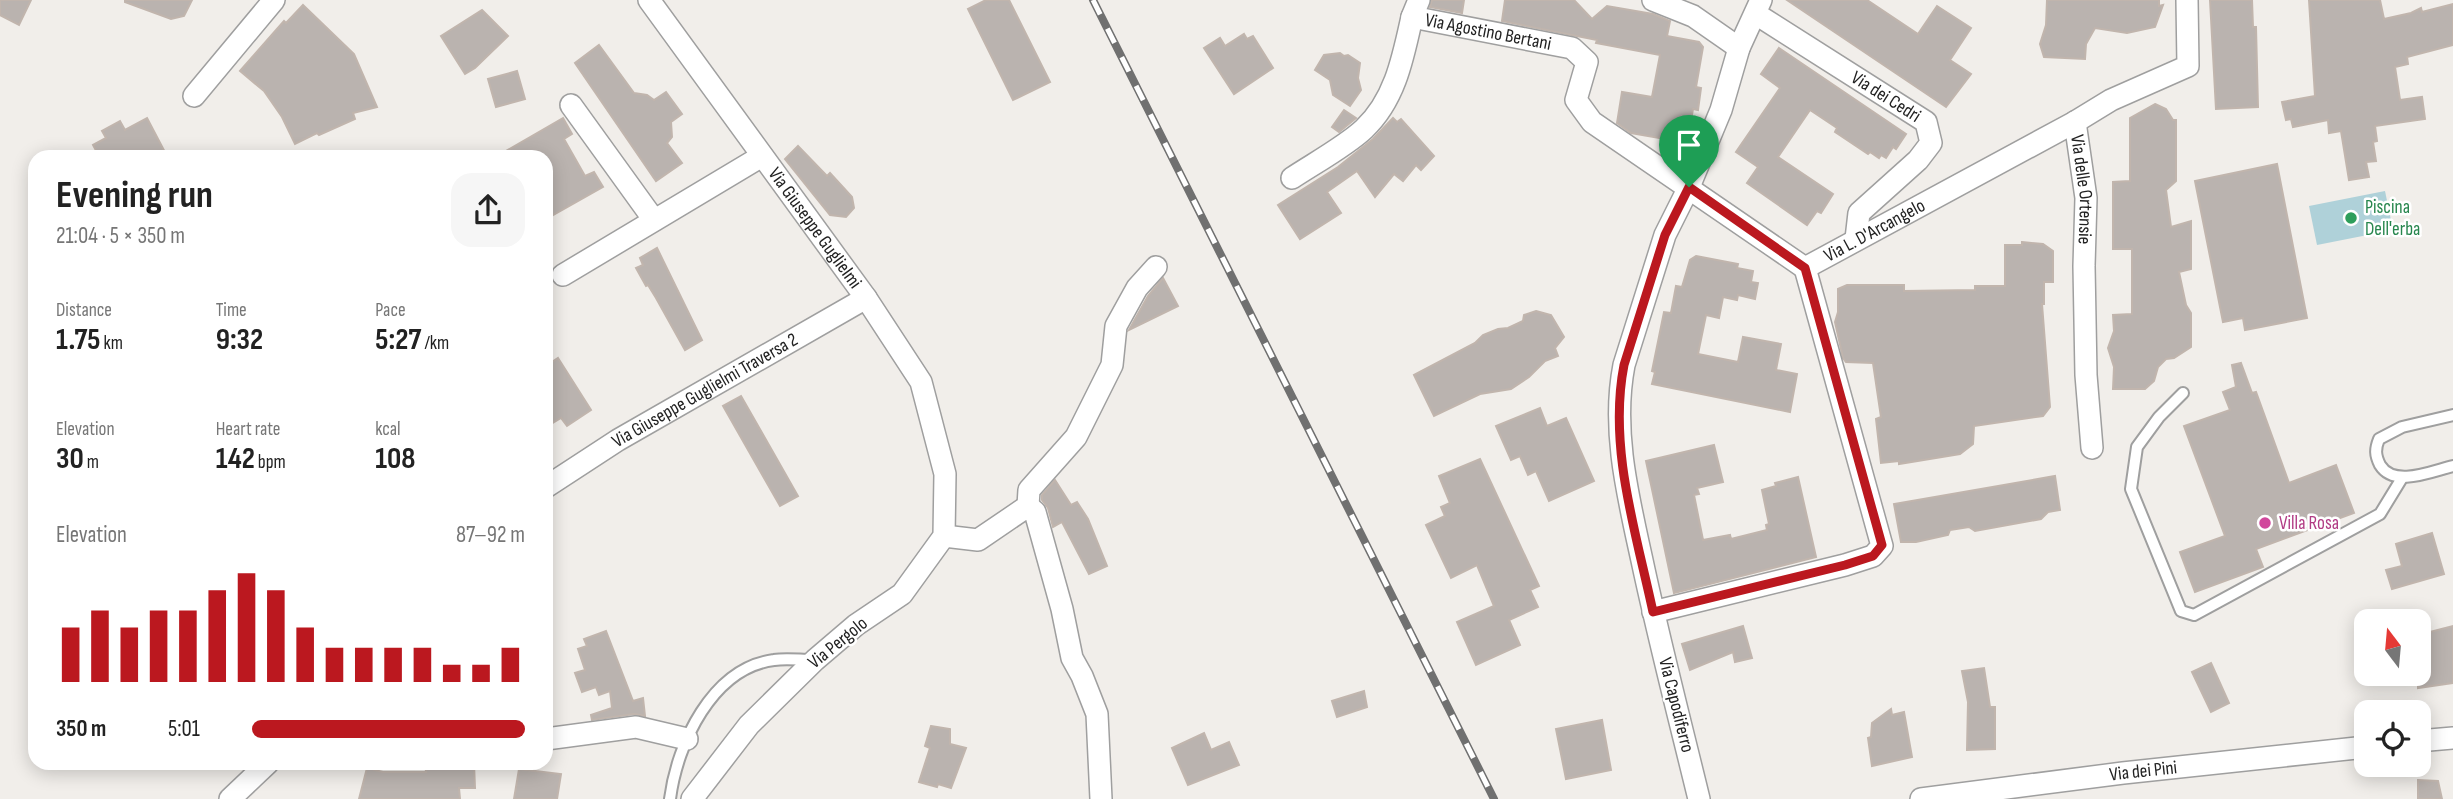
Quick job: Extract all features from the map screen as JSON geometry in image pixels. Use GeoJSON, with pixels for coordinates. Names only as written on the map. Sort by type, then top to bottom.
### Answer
{"type":"FeatureCollection","features":[{"type":"Feature","properties":{"kind":"street"},"geometry":{"type":"LineString","coordinates":[[194,96],[274,0]]}},
{"type":"Feature","properties":{"kind":"street","name":"Via Giuseppe Guglielmi"},"geometry":{"type":"LineString","coordinates":[[649,0],[866,298],[921,383],[945,474],[944,536]]}},
{"type":"Feature","properties":{"kind":"street"},"geometry":{"type":"LineString","coordinates":[[1653,0],[1693,16],[1739,48]]}},
{"type":"Feature","properties":{"kind":"street","name":"Via delle Ortensie"},"geometry":{"type":"LineString","coordinates":[[2092,447],[2085,334],[2086,198],[2075,122],[2111,100],[2188,66],[2188,0]]}},
{"type":"Feature","properties":{"kind":"street","name":"Via Capodiferro"},"geometry":{"type":"LineString","coordinates":[[1699,799],[1653,612],[1623,471],[1620,384],[1665,235],[1689,187],[1721,110],[1739,48],[1758,7]]}},
{"type":"Feature","properties":{"kind":"street","name":"Via dei Cedri"},"geometry":{"type":"LineString","coordinates":[[1758,7],[1926,122],[1931,143],[1918,160],[1859,213],[1856,239]]}},
{"type":"Feature","properties":{"kind":"street","name":"Via Agostino Bertani"},"geometry":{"type":"LineString","coordinates":[[1292,178],[1363,130],[1384,105],[1395,81],[1415,9],[1572,48],[1587,62],[1576,100],[1591,122],[1689,187]]}},
{"type":"Feature","properties":{"kind":"street"},"geometry":{"type":"LineString","coordinates":[[571,105],[654,220]]}},
{"type":"Feature","properties":{"kind":"street","name":"Via L. D'Arcangelo"},"geometry":{"type":"LineString","coordinates":[[1653,612],[1873,556],[1882,545],[1805,268],[2075,122]]}},
{"type":"Feature","properties":{"kind":"street"},"geometry":{"type":"LineString","coordinates":[[563,275],[762,156]]}},
{"type":"Feature","properties":{"kind":"street"},"geometry":{"type":"LineString","coordinates":[[1689,187],[1805,268]]}},
{"type":"Feature","properties":{"kind":"street"},"geometry":{"type":"LineString","coordinates":[[1028,506],[1029,489],[1076,437],[1112,365],[1116,326],[1137,288],[1156,267]]}},
{"type":"Feature","properties":{"kind":"street","name":"Via Giuseppe Guglielmi Traversa 2"},"geometry":{"type":"LineString","coordinates":[[553,482],[618,440],[866,298]]}},
{"type":"Feature","properties":{"kind":"street"},"geometry":{"type":"LineString","coordinates":[[944,536],[978,540],[1028,506]]}},
{"type":"Feature","properties":{"kind":"street"},"geometry":{"type":"LineString","coordinates":[[1028,506],[1035,512],[1044,542],[1072,658],[1097,714],[1101,799]]}},
{"type":"Feature","properties":{"kind":"street","name":"Via Pergolo"},"geometry":{"type":"LineString","coordinates":[[692,799],[748,725],[815,660],[856,625],[902,594],[944,536]]}},
{"type":"Feature","properties":{"kind":"street"},"geometry":{"type":"LineString","coordinates":[[553,738],[636,727],[687,739]]}},
{"type":"Feature","properties":{"kind":"street"},"geometry":{"type":"LineString","coordinates":[[2431,740],[2453,738]]}},
{"type":"Feature","properties":{"kind":"street","name":"Via dei Pini"},"geometry":{"type":"LineString","coordinates":[[1921,799],[2354,748]]}},
{"type":"Feature","properties":{"kind":"street"},"geometry":{"type":"LineString","coordinates":[[230,799],[261,770]]}},
{"type":"Feature","properties":{"kind":"lane"},"geometry":{"type":"LineString","coordinates":[[2183,393],[2159,417],[2137,447],[2131,489],[2181,611],[2194,615],[2381,514],[2402,478]]}},
{"type":"Feature","properties":{"kind":"lane"},"geometry":{"type":"LineString","coordinates":[[2453,415],[2402,427],[2379,439],[2375,449],[2379,463],[2386,472],[2402,478],[2453,467]]}},
{"type":"Feature","properties":{"kind":"lane"},"geometry":{"type":"LineString","coordinates":[[670,799],[674,777],[687,739],[696,720],[722,686],[749,668],[773,660],[815,660]]}},
{"type":"Feature","properties":{"kind":"water","name":"Piscina Dell'erba"},"geometry":{"type":"Polygon","coordinates":[[[2385,191],[2393,230],[2317,245],[2309,206],[2385,191]]]}},
{"type":"Feature","properties":{"kind":"building"},"geometry":{"type":"Polygon","coordinates":[[[0,0],[31,0],[19,25],[0,15],[0,0]]]}},
{"type":"Feature","properties":{"kind":"building"},"geometry":{"type":"Polygon","coordinates":[[[125,0],[192,0],[184,16],[171,19],[125,0]]]}},
{"type":"Feature","properties":{"kind":"building"},"geometry":{"type":"Polygon","coordinates":[[[986,0],[1009,0],[1050,82],[1013,100],[968,9],[986,0]]]}},
{"type":"Feature","properties":{"kind":"building"},"geometry":{"type":"Polygon","coordinates":[[[1432,0],[1464,0],[1462,13],[1430,7],[1432,0]]]}},
{"type":"Feature","properties":{"kind":"building"},"geometry":{"type":"Polygon","coordinates":[[[1505,0],[1574,0],[1592,19],[1607,6],[1653,14],[1670,21],[1667,36],[1699,42],[1703,47],[1696,87],[1701,88],[1698,110],[1693,109],[1688,137],[1682,142],[1631,133],[1617,123],[1622,92],[1652,97],[1660,55],[1502,21],[1505,0]]]}},
{"type":"Feature","properties":{"kind":"building"},"geometry":{"type":"Polygon","coordinates":[[[1787,0],[1867,0],[1918,34],[1937,6],[1971,28],[1950,60],[1971,74],[1946,107],[1787,0]]]}},
{"type":"Feature","properties":{"kind":"building"},"geometry":{"type":"Polygon","coordinates":[[[2047,0],[2159,0],[2159,6],[2163,5],[2155,27],[2127,33],[2095,28],[2086,44],[2085,59],[2044,57],[2040,44],[2046,25],[2047,0]]]}},
{"type":"Feature","properties":{"kind":"building"},"geometry":{"type":"Polygon","coordinates":[[[2210,0],[2252,0],[2253,27],[2256,27],[2258,107],[2216,109],[2210,0]]]}},
{"type":"Feature","properties":{"kind":"building"},"geometry":{"type":"Polygon","coordinates":[[[2309,0],[2380,0],[2384,19],[2421,8],[2422,12],[2453,4],[2453,45],[2407,57],[2408,64],[2395,67],[2400,100],[2422,97],[2425,119],[2375,126],[2377,141],[2373,142],[2376,161],[2366,162],[2369,177],[2349,180],[2341,131],[2329,133],[2328,120],[2293,127],[2291,119],[2286,120],[2282,102],[2315,96],[2309,0]]]}},
{"type":"Feature","properties":{"kind":"building"},"geometry":{"type":"Polygon","coordinates":[[[303,5],[354,54],[377,107],[353,113],[355,119],[295,144],[282,117],[264,91],[240,71],[284,21],[286,23],[303,5]]]}},
{"type":"Feature","properties":{"kind":"building"},"geometry":{"type":"Polygon","coordinates":[[[482,10],[508,36],[475,68],[465,74],[441,36],[482,10]]]}},
{"type":"Feature","properties":{"kind":"building"},"geometry":{"type":"Polygon","coordinates":[[[1244,34],[1247,39],[1253,36],[1273,68],[1234,94],[1204,48],[1220,38],[1225,46],[1244,34]]]}},
{"type":"Feature","properties":{"kind":"building"},"geometry":{"type":"Polygon","coordinates":[[[599,45],[634,93],[647,95],[654,100],[666,92],[682,114],[671,122],[672,137],[667,143],[682,163],[656,181],[575,63],[599,45]]]}},
{"type":"Feature","properties":{"kind":"building"},"geometry":{"type":"Polygon","coordinates":[[[1779,48],[1906,134],[1886,158],[1881,155],[1879,158],[1870,152],[1868,154],[1835,132],[1837,128],[1810,110],[1778,157],[1833,194],[1821,213],[1817,211],[1807,225],[1747,183],[1758,167],[1736,152],[1780,88],[1761,74],[1779,48]]]}},
{"type":"Feature","properties":{"kind":"building"},"geometry":{"type":"Polygon","coordinates":[[[1340,53],[1360,63],[1358,78],[1361,90],[1350,106],[1333,95],[1330,80],[1315,70],[1324,55],[1340,53]]]}},
{"type":"Feature","properties":{"kind":"building"},"geometry":{"type":"Polygon","coordinates":[[[517,71],[525,99],[496,107],[488,79],[517,71]]]}},
{"type":"Feature","properties":{"kind":"building"},"geometry":{"type":"Polygon","coordinates":[[[2155,104],[2166,109],[2173,120],[2176,120],[2176,181],[2166,190],[2171,227],[2191,221],[2191,269],[2179,272],[2186,305],[2191,313],[2191,347],[2174,358],[2166,359],[2158,367],[2154,381],[2145,389],[2113,389],[2114,367],[2108,348],[2114,331],[2113,315],[2132,314],[2132,249],[2113,249],[2113,182],[2130,181],[2130,118],[2155,104]]]}},
{"type":"Feature","properties":{"kind":"building"},"geometry":{"type":"Polygon","coordinates":[[[1344,110],[1356,118],[1339,132],[1332,127],[1344,110]]]}},
{"type":"Feature","properties":{"kind":"building"},"geometry":{"type":"Polygon","coordinates":[[[147,118],[164,150],[96,150],[93,145],[106,138],[102,131],[120,121],[125,130],[147,118]]]}},
{"type":"Feature","properties":{"kind":"building"},"geometry":{"type":"Polygon","coordinates":[[[563,118],[572,134],[564,139],[585,176],[594,172],[603,187],[553,215],[553,150],[508,150],[563,118]]]}},
{"type":"Feature","properties":{"kind":"building"},"geometry":{"type":"Polygon","coordinates":[[[1393,118],[1397,122],[1401,119],[1434,156],[1421,170],[1416,165],[1403,181],[1394,174],[1375,197],[1357,171],[1327,192],[1341,213],[1300,239],[1278,205],[1338,167],[1373,139],[1393,118]]]}},
{"type":"Feature","properties":{"kind":"building"},"geometry":{"type":"Polygon","coordinates":[[[798,146],[827,176],[830,173],[852,197],[854,208],[846,217],[830,215],[785,159],[798,146]]]}},
{"type":"Feature","properties":{"kind":"building"},"geometry":{"type":"Polygon","coordinates":[[[2277,164],[2307,318],[2245,330],[2243,318],[2223,322],[2195,181],[2277,164]]]}},
{"type":"Feature","properties":{"kind":"building"},"geometry":{"type":"Polygon","coordinates":[[[2022,242],[2043,244],[2053,251],[2053,282],[2044,282],[2042,304],[2050,407],[2043,416],[1974,426],[1973,444],[1960,454],[1899,464],[1899,461],[1881,463],[1876,419],[1881,417],[1873,363],[1846,362],[1843,358],[1835,322],[1838,289],[1847,285],[1904,285],[1904,291],[1975,290],[1975,286],[2005,286],[2005,245],[2022,245],[2022,242]]]}},
{"type":"Feature","properties":{"kind":"building"},"geometry":{"type":"Polygon","coordinates":[[[657,248],[702,340],[685,350],[636,268],[643,265],[640,258],[657,248]]]}},
{"type":"Feature","properties":{"kind":"building"},"geometry":{"type":"Polygon","coordinates":[[[1696,256],[1738,264],[1737,268],[1753,271],[1751,282],[1758,283],[1755,299],[1738,295],[1737,300],[1723,297],[1719,318],[1706,315],[1698,354],[1738,362],[1743,337],[1781,344],[1776,370],[1797,374],[1790,412],[1652,384],[1655,372],[1652,371],[1664,312],[1671,313],[1676,286],[1682,287],[1690,260],[1696,256]]]}},
{"type":"Feature","properties":{"kind":"building"},"geometry":{"type":"Polygon","coordinates":[[[1163,278],[1178,306],[1129,330],[1148,296],[1163,278]]]}},
{"type":"Feature","properties":{"kind":"building"},"geometry":{"type":"Polygon","coordinates":[[[1536,311],[1551,315],[1564,337],[1555,348],[1558,356],[1545,361],[1529,377],[1511,389],[1480,394],[1434,416],[1414,375],[1475,343],[1483,335],[1508,328],[1523,321],[1524,315],[1536,311]]]}},
{"type":"Feature","properties":{"kind":"building"},"geometry":{"type":"Polygon","coordinates":[[[558,358],[591,410],[567,426],[561,418],[553,423],[553,361],[558,358]]]}},
{"type":"Feature","properties":{"kind":"building","name":"Villa Rosa"},"geometry":{"type":"Polygon","coordinates":[[[2241,363],[2252,393],[2256,392],[2289,483],[2336,465],[2354,513],[2256,549],[2263,567],[2195,592],[2180,552],[2225,536],[2184,426],[2230,410],[2223,392],[2236,387],[2232,365],[2241,363]]]}},
{"type":"Feature","properties":{"kind":"building"},"geometry":{"type":"Polygon","coordinates":[[[741,396],[798,496],[780,506],[723,406],[741,396]]]}},
{"type":"Feature","properties":{"kind":"building"},"geometry":{"type":"Polygon","coordinates":[[[1540,408],[1547,426],[1566,418],[1594,481],[1549,501],[1536,471],[1528,475],[1520,456],[1511,460],[1496,426],[1540,408]]]}},
{"type":"Feature","properties":{"kind":"building"},"geometry":{"type":"Polygon","coordinates":[[[1714,445],[1723,482],[1697,488],[1699,494],[1694,495],[1703,540],[1730,535],[1731,539],[1767,530],[1766,525],[1769,524],[1762,490],[1776,486],[1775,483],[1798,477],[1816,557],[1674,593],[1646,461],[1714,445]]]}},
{"type":"Feature","properties":{"kind":"building"},"geometry":{"type":"Polygon","coordinates":[[[1480,459],[1539,586],[1530,590],[1538,607],[1509,620],[1520,645],[1476,665],[1457,622],[1494,606],[1477,565],[1451,578],[1426,525],[1445,516],[1441,507],[1450,503],[1439,476],[1480,459]]]}},
{"type":"Feature","properties":{"kind":"building"},"geometry":{"type":"Polygon","coordinates":[[[2055,476],[2060,510],[2048,512],[2041,519],[1975,531],[1969,527],[1950,530],[1948,535],[1916,542],[1901,542],[1894,504],[2055,476]]]}},
{"type":"Feature","properties":{"kind":"building"},"geometry":{"type":"Polygon","coordinates":[[[1055,480],[1071,505],[1077,502],[1088,519],[1107,566],[1089,574],[1062,522],[1053,527],[1042,495],[1055,480]]]}},
{"type":"Feature","properties":{"kind":"building"},"geometry":{"type":"Polygon","coordinates":[[[2432,533],[2444,574],[2392,589],[2386,570],[2402,566],[2396,544],[2432,533]]]}},
{"type":"Feature","properties":{"kind":"building"},"geometry":{"type":"Polygon","coordinates":[[[1743,626],[1752,658],[1735,662],[1733,652],[1690,670],[1682,644],[1743,626]]]}},
{"type":"Feature","properties":{"kind":"building"},"geometry":{"type":"Polygon","coordinates":[[[2453,626],[2453,683],[2418,688],[2431,686],[2431,632],[2453,626]]]}},
{"type":"Feature","properties":{"kind":"building"},"geometry":{"type":"Polygon","coordinates":[[[606,631],[633,701],[643,698],[645,716],[634,714],[592,720],[591,715],[612,708],[610,691],[599,695],[596,687],[582,692],[575,673],[585,670],[578,649],[587,646],[584,639],[606,631]]]}},
{"type":"Feature","properties":{"kind":"building"},"geometry":{"type":"Polygon","coordinates":[[[2211,663],[2229,703],[2211,712],[2192,672],[2211,663]]]}},
{"type":"Feature","properties":{"kind":"building"},"geometry":{"type":"Polygon","coordinates":[[[1984,668],[1990,707],[1995,707],[1995,749],[1967,750],[1968,702],[1962,671],[1984,668]]]}},
{"type":"Feature","properties":{"kind":"building"},"geometry":{"type":"Polygon","coordinates":[[[1364,691],[1367,707],[1337,717],[1332,701],[1364,691]]]}},
{"type":"Feature","properties":{"kind":"building"},"geometry":{"type":"Polygon","coordinates":[[[1891,709],[1892,715],[1904,712],[1912,757],[1872,766],[1868,738],[1871,737],[1872,723],[1891,709]]]}},
{"type":"Feature","properties":{"kind":"building"},"geometry":{"type":"Polygon","coordinates":[[[1602,720],[1611,770],[1566,779],[1556,729],[1602,720]]]}},
{"type":"Feature","properties":{"kind":"building"},"geometry":{"type":"Polygon","coordinates":[[[931,726],[950,729],[950,744],[966,748],[951,788],[919,782],[930,748],[925,746],[931,726]]]}},
{"type":"Feature","properties":{"kind":"building"},"geometry":{"type":"Polygon","coordinates":[[[1204,733],[1211,750],[1229,742],[1239,765],[1188,785],[1172,748],[1204,733]]]}},
{"type":"Feature","properties":{"kind":"building"},"geometry":{"type":"Polygon","coordinates":[[[366,770],[474,770],[475,788],[459,788],[460,799],[359,799],[366,770]]]}},
{"type":"Feature","properties":{"kind":"building"},"geometry":{"type":"Polygon","coordinates":[[[519,770],[561,774],[557,799],[514,799],[519,770]]]}},
{"type":"Feature","properties":{"kind":"building"},"geometry":{"type":"Polygon","coordinates":[[[2418,780],[2438,781],[2442,799],[2418,799],[2418,780]]]}},
{"type":"Feature","properties":{"kind":"railway"},"geometry":{"type":"LineString","coordinates":[[1093,0],[1494,799]]}},
{"type":"Feature","properties":{"kind":"place","name":"Piscina Dell'erba"},"geometry":{"type":"Point","coordinates":[2351,218]}},
{"type":"Feature","properties":{"kind":"place","name":"Villa Rosa"},"geometry":{"type":"Point","coordinates":[2265,523]}},
{"type":"Feature","properties":{"kind":"route"},"geometry":{"type":"LineString","coordinates":[[1689,187],[1805,268],[1882,545],[1873,556],[1845,565],[1653,612],[1623,471],[1620,384],[1665,235],[1689,187]]}}]}
